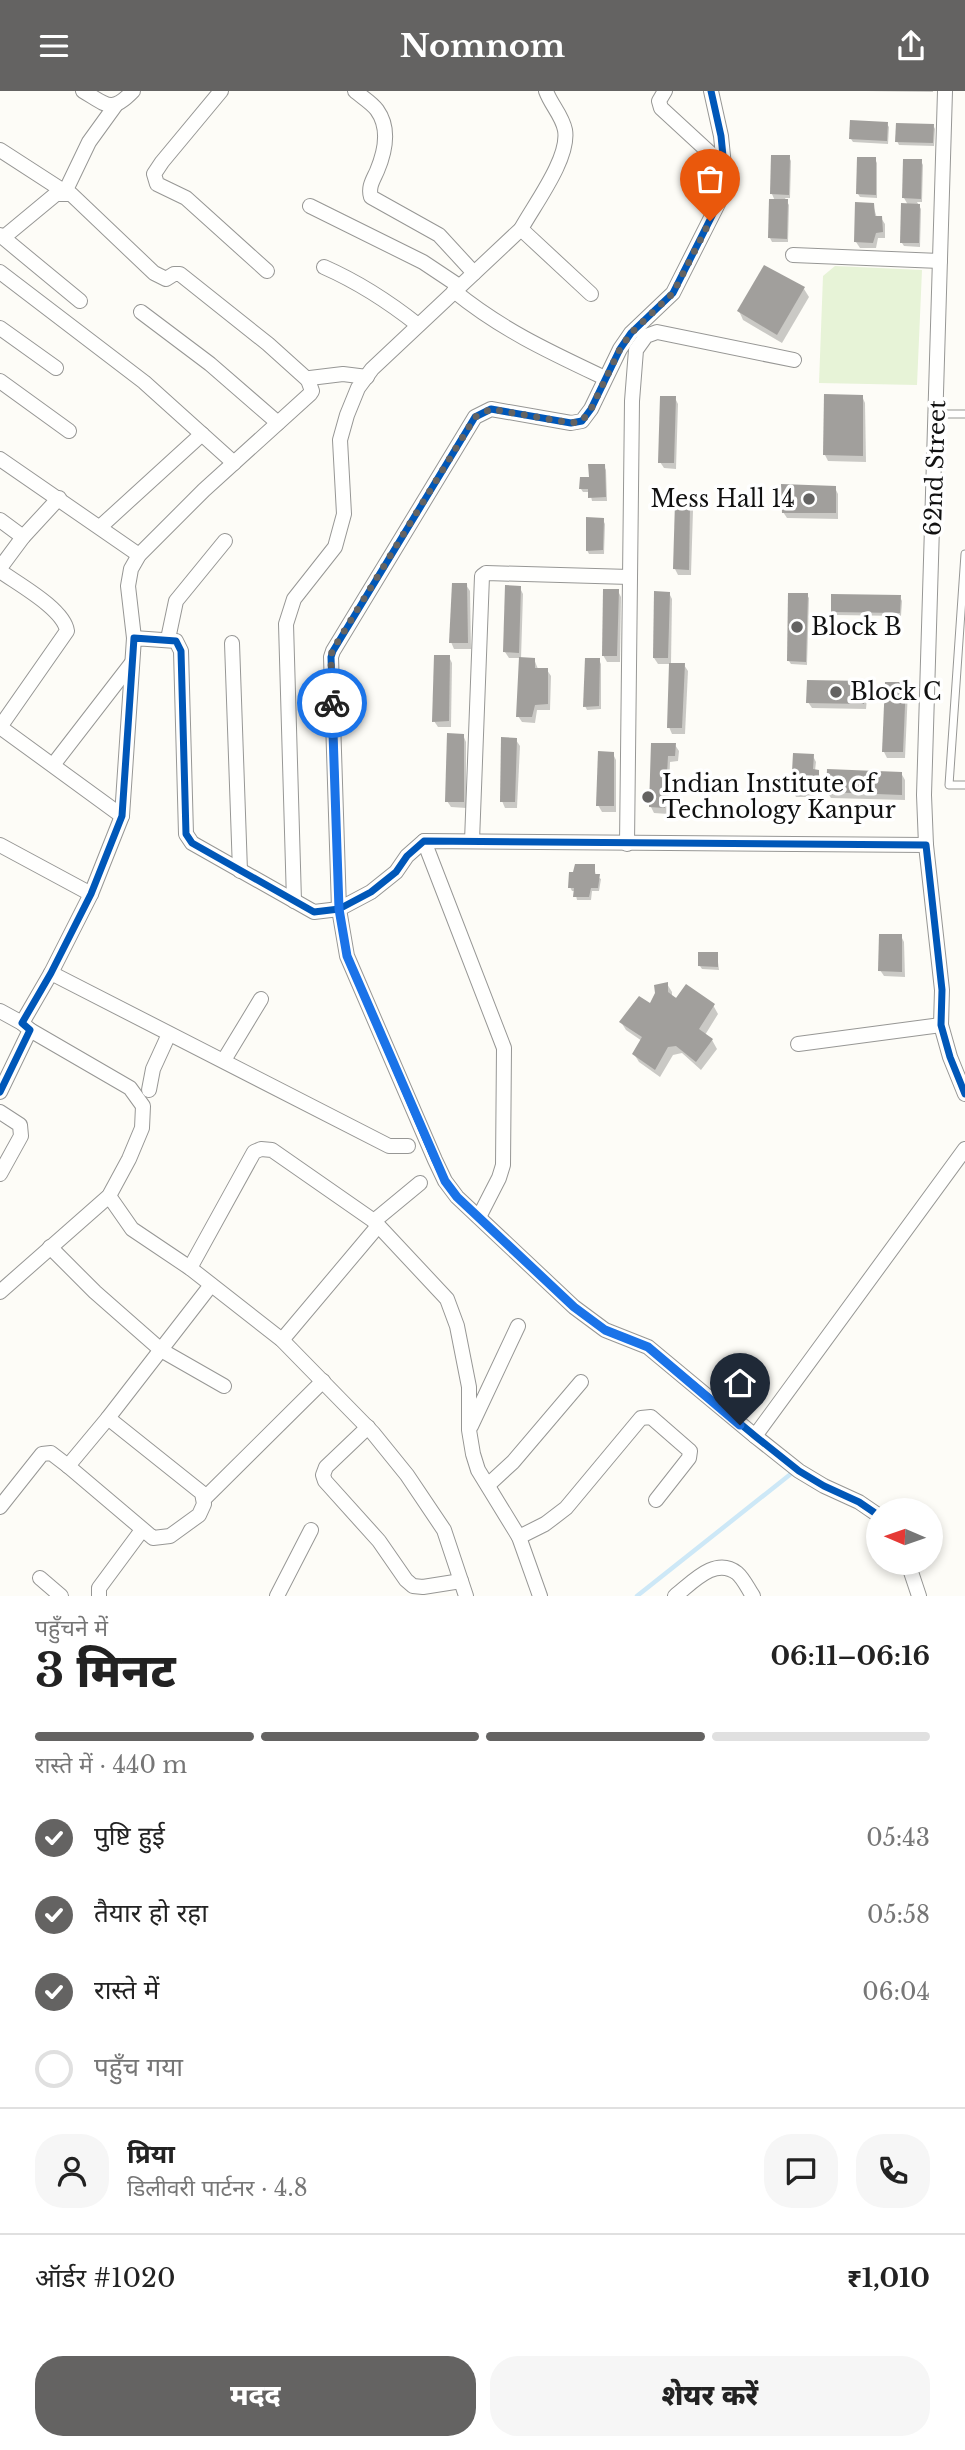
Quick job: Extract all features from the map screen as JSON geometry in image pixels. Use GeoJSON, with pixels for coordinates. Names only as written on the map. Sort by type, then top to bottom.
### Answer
{"type":"FeatureCollection","features":[{"type":"Feature","properties":{"kind":"street"},"geometry":{"type":"LineString","coordinates":[[83,91],[107,105],[115,106],[121,104],[133,91]]}},
{"type":"Feature","properties":{"kind":"street"},"geometry":{"type":"LineString","coordinates":[[221,91],[162,162],[154,174],[154,179],[157,184],[186,198],[267,271]]}},
{"type":"Feature","properties":{"kind":"street"},"geometry":{"type":"LineString","coordinates":[[355,91],[377,110],[384,126],[385,142],[369,189],[370,197],[439,235],[474,272]]}},
{"type":"Feature","properties":{"kind":"street"},"geometry":{"type":"LineString","coordinates":[[294,901],[286,624],[294,599],[335,547],[344,514],[340,440],[346,415],[372,369],[521,229],[559,164],[564,145],[566,133],[561,117],[547,91]]}},
{"type":"Feature","properties":{"kind":"street"},"geometry":{"type":"LineString","coordinates":[[665,91],[659,101],[662,108],[724,166]]}},
{"type":"Feature","properties":{"kind":"street"},"geometry":{"type":"LineString","coordinates":[[711,91],[721,136],[724,166],[722,196],[673,293],[631,333],[582,421],[571,423],[491,409],[475,417],[332,651],[339,909],[347,956],[435,1160],[445,1181],[457,1197],[574,1307],[605,1330],[648,1347],[755,1437],[804,1474],[866,1507]]}},
{"type":"Feature","properties":{"kind":"street","name":"62nd Street"},"geometry":{"type":"LineString","coordinates":[[945,91],[923,795],[942,990],[941,1025],[965,1094]]}},
{"type":"Feature","properties":{"kind":"street"},"geometry":{"type":"LineString","coordinates":[[65,192],[89,142],[115,106]]}},
{"type":"Feature","properties":{"kind":"street"},"geometry":{"type":"LineString","coordinates":[[0,150],[71,194],[160,278],[166,279],[180,274],[268,344],[308,380],[312,391],[139,555],[131,569],[128,586],[134,638],[122,815],[91,894],[26,1027],[0,1092]]}},
{"type":"Feature","properties":{"kind":"street"},"geometry":{"type":"LineString","coordinates":[[65,192],[55,194],[2,236],[79,301]]}},
{"type":"Feature","properties":{"kind":"street"},"geometry":{"type":"LineString","coordinates":[[310,206],[423,262],[485,316],[531,343],[606,378]]}},
{"type":"Feature","properties":{"kind":"street"},"geometry":{"type":"LineString","coordinates":[[521,229],[590,294]]}},
{"type":"Feature","properties":{"kind":"street"},"geometry":{"type":"LineString","coordinates":[[793,255],[940,261]]}},
{"type":"Feature","properties":{"kind":"street"},"geometry":{"type":"LineString","coordinates":[[324,267],[393,305],[418,325]]}},
{"type":"Feature","properties":{"kind":"street"},"geometry":{"type":"LineString","coordinates":[[0,271],[144,382],[234,463]]}},
{"type":"Feature","properties":{"kind":"street"},"geometry":{"type":"LineString","coordinates":[[141,312],[210,364],[278,423]]}},
{"type":"Feature","properties":{"kind":"street"},"geometry":{"type":"LineString","coordinates":[[0,328],[56,368]]}},
{"type":"Feature","properties":{"kind":"street"},"geometry":{"type":"LineString","coordinates":[[627,844],[632,401],[636,351],[646,335],[657,332],[794,360]]}},
{"type":"Feature","properties":{"kind":"street"},"geometry":{"type":"LineString","coordinates":[[308,380],[343,374],[366,377]]}},
{"type":"Feature","properties":{"kind":"street"},"geometry":{"type":"LineString","coordinates":[[0,381],[69,431]]}},
{"type":"Feature","properties":{"kind":"street"},"geometry":{"type":"LineString","coordinates":[[100,527],[202,434]]}},
{"type":"Feature","properties":{"kind":"street"},"geometry":{"type":"LineString","coordinates":[[0,459],[139,555]]}},
{"type":"Feature","properties":{"kind":"street"},"geometry":{"type":"LineString","coordinates":[[59,498],[23,537],[0,570],[57,612],[66,624],[67,631],[0,727],[122,815]]}},
{"type":"Feature","properties":{"kind":"street"},"geometry":{"type":"LineString","coordinates":[[0,520],[23,537]]}},
{"type":"Feature","properties":{"kind":"street"},"geometry":{"type":"LineString","coordinates":[[168,639],[176,601],[225,541]]}},
{"type":"Feature","properties":{"kind":"street"},"geometry":{"type":"LineString","coordinates":[[472,841],[482,576],[486,573],[630,577]]}},
{"type":"Feature","properties":{"kind":"street"},"geometry":{"type":"LineString","coordinates":[[134,638],[176,641],[181,651],[187,834],[192,843],[314,913],[339,909],[371,892],[396,872],[407,856],[424,841],[926,845]]}},
{"type":"Feature","properties":{"kind":"street"},"geometry":{"type":"LineString","coordinates":[[232,643],[240,871]]}},
{"type":"Feature","properties":{"kind":"street"},"geometry":{"type":"LineString","coordinates":[[52,765],[132,663]]}},
{"type":"Feature","properties":{"kind":"street"},"geometry":{"type":"LineString","coordinates":[[424,841],[504,1048],[503,1165],[479,1217]]}},
{"type":"Feature","properties":{"kind":"street"},"geometry":{"type":"LineString","coordinates":[[0,845],[91,894]]}},
{"type":"Feature","properties":{"kind":"street"},"geometry":{"type":"LineString","coordinates":[[51,973],[389,1146],[408,1146]]}},
{"type":"Feature","properties":{"kind":"street"},"geometry":{"type":"LineString","coordinates":[[225,1060],[261,999]]}},
{"type":"Feature","properties":{"kind":"street"},"geometry":{"type":"LineString","coordinates":[[0,1011],[130,1088],[143,1107],[142,1128],[130,1159],[109,1196],[0,1292]]}},
{"type":"Feature","properties":{"kind":"street"},"geometry":{"type":"LineString","coordinates":[[798,1044],[941,1025]]}},
{"type":"Feature","properties":{"kind":"street"},"geometry":{"type":"LineString","coordinates":[[149,1090],[153,1069],[169,1034]]}},
{"type":"Feature","properties":{"kind":"street"},"geometry":{"type":"LineString","coordinates":[[0,1112],[20,1125],[22,1130],[0,1174]]}},
{"type":"Feature","properties":{"kind":"street"},"geometry":{"type":"LineString","coordinates":[[190,1268],[254,1152],[261,1149],[272,1150],[376,1224],[447,1299],[457,1326],[469,1387],[472,1454],[478,1470],[519,1537],[540,1596]]}},
{"type":"Feature","properties":{"kind":"street"},"geometry":{"type":"LineString","coordinates":[[755,1437],[965,1149]]}},
{"type":"Feature","properties":{"kind":"street"},"geometry":{"type":"LineString","coordinates":[[282,1340],[376,1224],[420,1183]]}},
{"type":"Feature","properties":{"kind":"street"},"geometry":{"type":"LineString","coordinates":[[109,1196],[132,1229],[190,1268],[282,1340],[368,1427],[407,1475],[444,1530],[466,1596]]}},
{"type":"Feature","properties":{"kind":"street"},"geometry":{"type":"LineString","coordinates":[[50,1247],[95,1292],[161,1350],[224,1386]]}},
{"type":"Feature","properties":{"kind":"street"},"geometry":{"type":"LineString","coordinates":[[68,1466],[211,1285]]}},
{"type":"Feature","properties":{"kind":"street"},"geometry":{"type":"LineString","coordinates":[[469,1430],[518,1325]]}},
{"type":"Feature","properties":{"kind":"street"},"geometry":{"type":"LineString","coordinates":[[204,1499],[323,1381]]}},
{"type":"Feature","properties":{"kind":"street"},"geometry":{"type":"LineString","coordinates":[[488,1485],[513,1462],[580,1382]]}},
{"type":"Feature","properties":{"kind":"street"},"geometry":{"type":"LineString","coordinates":[[519,1537],[545,1524],[566,1509],[641,1418],[646,1416],[651,1417],[690,1451],[689,1458],[656,1500]]}},
{"type":"Feature","properties":{"kind":"street"},"geometry":{"type":"LineString","coordinates":[[0,1507],[42,1454],[51,1453],[153,1538],[170,1536],[199,1515],[204,1504],[202,1493],[108,1418]]}},
{"type":"Feature","properties":{"kind":"street"},"geometry":{"type":"LineString","coordinates":[[368,1427],[326,1467],[323,1475],[325,1481],[379,1541],[405,1580],[413,1586],[461,1581]]}},
{"type":"Feature","properties":{"kind":"street"},"geometry":{"type":"LineString","coordinates":[[99,1596],[99,1588],[142,1530]]}},
{"type":"Feature","properties":{"kind":"street"},"geometry":{"type":"LineString","coordinates":[[277,1596],[311,1530]]}},
{"type":"Feature","properties":{"kind":"street"},"geometry":{"type":"LineString","coordinates":[[676,1596],[707,1571],[728,1568],[739,1574],[753,1596]]}},
{"type":"Feature","properties":{"kind":"street"},"geometry":{"type":"LineString","coordinates":[[912,1575],[919,1596]]}},
{"type":"Feature","properties":{"kind":"street"},"geometry":{"type":"LineString","coordinates":[[40,1578],[61,1596]]}},
{"type":"Feature","properties":{"kind":"lane"},"geometry":{"type":"LineString","coordinates":[[937,414],[965,414]]}},
{"type":"Feature","properties":{"kind":"lane"},"geometry":{"type":"LineString","coordinates":[[965,554],[949,785],[965,785]]}},
{"type":"Feature","properties":{"kind":"green space"},"geometry":{"type":"Polygon","coordinates":[[[835,266],[922,270],[917,385],[819,383],[823,276],[835,266]]]}},
{"type":"Feature","properties":{"kind":"building"},"geometry":{"type":"Polygon","coordinates":[[[850,120],[888,122],[887,141],[849,139],[850,120]]]}},
{"type":"Feature","properties":{"kind":"building"},"geometry":{"type":"Polygon","coordinates":[[[896,123],[934,124],[933,143],[895,142],[896,123]]]}},
{"type":"Feature","properties":{"kind":"building"},"geometry":{"type":"Polygon","coordinates":[[[771,155],[790,155],[789,195],[770,194],[771,155]]]}},
{"type":"Feature","properties":{"kind":"building"},"geometry":{"type":"Polygon","coordinates":[[[857,157],[876,157],[876,195],[856,194],[857,157]]]}},
{"type":"Feature","properties":{"kind":"building"},"geometry":{"type":"Polygon","coordinates":[[[903,159],[922,159],[921,199],[902,198],[903,159]]]}},
{"type":"Feature","properties":{"kind":"building"},"geometry":{"type":"Polygon","coordinates":[[[769,199],[788,199],[787,239],[768,238],[769,199]]]}},
{"type":"Feature","properties":{"kind":"building"},"geometry":{"type":"Polygon","coordinates":[[[855,202],[874,203],[875,216],[882,216],[883,232],[876,233],[873,243],[854,242],[855,202]]]}},
{"type":"Feature","properties":{"kind":"building"},"geometry":{"type":"Polygon","coordinates":[[[901,203],[920,204],[919,243],[900,243],[901,203]]]}},
{"type":"Feature","properties":{"kind":"building"},"geometry":{"type":"Polygon","coordinates":[[[764,265],[805,287],[777,335],[737,311],[764,265]]]}},
{"type":"Feature","properties":{"kind":"building"},"geometry":{"type":"Polygon","coordinates":[[[824,394],[863,395],[863,456],[823,455],[824,394]]]}},
{"type":"Feature","properties":{"kind":"building"},"geometry":{"type":"Polygon","coordinates":[[[660,396],[676,396],[674,463],[658,463],[660,396]]]}},
{"type":"Feature","properties":{"kind":"building"},"geometry":{"type":"Polygon","coordinates":[[[588,464],[605,464],[606,497],[588,498],[588,489],[579,489],[580,477],[589,477],[588,464]]]}},
{"type":"Feature","properties":{"kind":"building","name":"Mess Hall 14"},"geometry":{"type":"Polygon","coordinates":[[[781,484],[836,486],[836,513],[782,513],[781,484]]]}},
{"type":"Feature","properties":{"kind":"building"},"geometry":{"type":"Polygon","coordinates":[[[675,502],[690,503],[689,570],[673,569],[675,502]]]}},
{"type":"Feature","properties":{"kind":"building"},"geometry":{"type":"Polygon","coordinates":[[[586,517],[604,518],[603,550],[586,551],[586,517]]]}},
{"type":"Feature","properties":{"kind":"building"},"geometry":{"type":"Polygon","coordinates":[[[452,583],[467,583],[468,643],[449,643],[452,583]]]}},
{"type":"Feature","properties":{"kind":"building"},"geometry":{"type":"Polygon","coordinates":[[[505,585],[521,586],[519,653],[503,652],[505,585]]]}},
{"type":"Feature","properties":{"kind":"building"},"geometry":{"type":"Polygon","coordinates":[[[603,589],[619,589],[617,656],[602,656],[603,589]]]}},
{"type":"Feature","properties":{"kind":"building"},"geometry":{"type":"Polygon","coordinates":[[[654,591],[670,592],[668,658],[653,658],[654,591]]]}},
{"type":"Feature","properties":{"kind":"building","name":"Block B"},"geometry":{"type":"Polygon","coordinates":[[[788,593],[808,593],[806,662],[787,661],[788,593]]]}},
{"type":"Feature","properties":{"kind":"building"},"geometry":{"type":"Polygon","coordinates":[[[831,594],[901,595],[900,613],[831,612],[831,594]]]}},
{"type":"Feature","properties":{"kind":"building"},"geometry":{"type":"Polygon","coordinates":[[[434,655],[450,655],[449,721],[432,722],[434,655]]]}},
{"type":"Feature","properties":{"kind":"building"},"geometry":{"type":"Polygon","coordinates":[[[519,657],[535,658],[535,668],[548,668],[548,704],[535,705],[532,717],[516,717],[519,657]]]}},
{"type":"Feature","properties":{"kind":"building"},"geometry":{"type":"Polygon","coordinates":[[[585,658],[600,658],[599,706],[583,707],[585,658]]]}},
{"type":"Feature","properties":{"kind":"building"},"geometry":{"type":"Polygon","coordinates":[[[669,663],[685,663],[682,728],[667,728],[669,663]]]}},
{"type":"Feature","properties":{"kind":"building","name":"Block C"},"geometry":{"type":"Polygon","coordinates":[[[807,680],[866,681],[864,704],[806,703],[807,680]]]}},
{"type":"Feature","properties":{"kind":"building"},"geometry":{"type":"Polygon","coordinates":[[[885,682],[906,682],[903,752],[882,752],[885,682]]]}},
{"type":"Feature","properties":{"kind":"building"},"geometry":{"type":"Polygon","coordinates":[[[447,733],[464,734],[464,802],[445,802],[447,733]]]}},
{"type":"Feature","properties":{"kind":"building"},"geometry":{"type":"Polygon","coordinates":[[[501,737],[517,738],[515,802],[500,802],[501,737]]]}},
{"type":"Feature","properties":{"kind":"building"},"geometry":{"type":"Polygon","coordinates":[[[651,743],[676,743],[675,756],[668,756],[665,808],[649,807],[651,743]]]}},
{"type":"Feature","properties":{"kind":"building"},"geometry":{"type":"Polygon","coordinates":[[[598,751],[614,752],[614,806],[596,806],[598,751]]]}},
{"type":"Feature","properties":{"kind":"building"},"geometry":{"type":"Polygon","coordinates":[[[793,753],[814,754],[813,769],[819,770],[819,776],[812,776],[812,792],[791,791],[793,753]]]}},
{"type":"Feature","properties":{"kind":"building"},"geometry":{"type":"Polygon","coordinates":[[[827,769],[902,772],[902,795],[826,792],[827,769]]]}},
{"type":"Feature","properties":{"kind":"building"},"geometry":{"type":"Polygon","coordinates":[[[575,864],[595,864],[595,874],[600,874],[598,888],[591,888],[589,897],[573,897],[574,888],[568,888],[569,872],[573,872],[575,864]]]}},
{"type":"Feature","properties":{"kind":"building"},"geometry":{"type":"Polygon","coordinates":[[[879,934],[902,934],[902,972],[878,971],[879,934]]]}},
{"type":"Feature","properties":{"kind":"building"},"geometry":{"type":"Polygon","coordinates":[[[698,952],[718,952],[718,967],[698,966],[698,952]]]}},
{"type":"Feature","properties":{"kind":"building"},"geometry":{"type":"Polygon","coordinates":[[[668,982],[668,992],[676,998],[686,984],[715,1004],[699,1029],[713,1039],[696,1062],[676,1046],[668,1047],[655,1070],[632,1054],[642,1037],[619,1022],[639,996],[650,1003],[655,993],[654,985],[668,982]]]}},
{"type":"Feature","properties":{"kind":"waterway"},"geometry":{"type":"LineString","coordinates":[[637,1596],[792,1473]]}},
{"type":"Feature","properties":{"kind":"cycle path"},"geometry":{"type":"LineString","coordinates":[[711,91],[721,136],[724,166],[722,196],[673,293],[631,333],[582,421],[571,423],[491,409],[475,417],[333,651],[331,657],[339,909],[347,956],[435,1160],[445,1181],[457,1197],[574,1307],[605,1330],[648,1347],[799,1471],[866,1507]]}},
{"type":"Feature","properties":{"kind":"cycle path"},"geometry":{"type":"LineString","coordinates":[[0,1092],[30,1030],[22,1023],[91,894],[122,816],[134,638],[176,641],[181,651],[186,834],[192,843],[314,912],[339,909],[371,892],[396,872],[407,856],[424,841],[926,845],[942,990],[941,1025],[965,1094]]}},
{"type":"Feature","properties":{"kind":"way so far"},"geometry":{"type":"LineString","coordinates":[[332,703],[332,651],[475,417],[491,409],[571,423],[582,421],[631,333],[673,293],[710,221]]}},
{"type":"Feature","properties":{"kind":"place","name":"Mess Hall 14"},"geometry":{"type":"Point","coordinates":[809,499]}},
{"type":"Feature","properties":{"kind":"place","name":"Block B"},"geometry":{"type":"Point","coordinates":[797,627]}},
{"type":"Feature","properties":{"kind":"place","name":"Block C"},"geometry":{"type":"Point","coordinates":[836,692]}},
{"type":"Feature","properties":{"kind":"place","name":"Indian Institute of Technology Kanpur"},"geometry":{"type":"Point","coordinates":[648,797]}},
{"type":"Feature","properties":{"kind":"route"},"geometry":{"type":"LineString","coordinates":[[332,703],[339,909],[347,956],[445,1181],[457,1197],[574,1307],[605,1330],[648,1347],[740,1425]]}}]}
